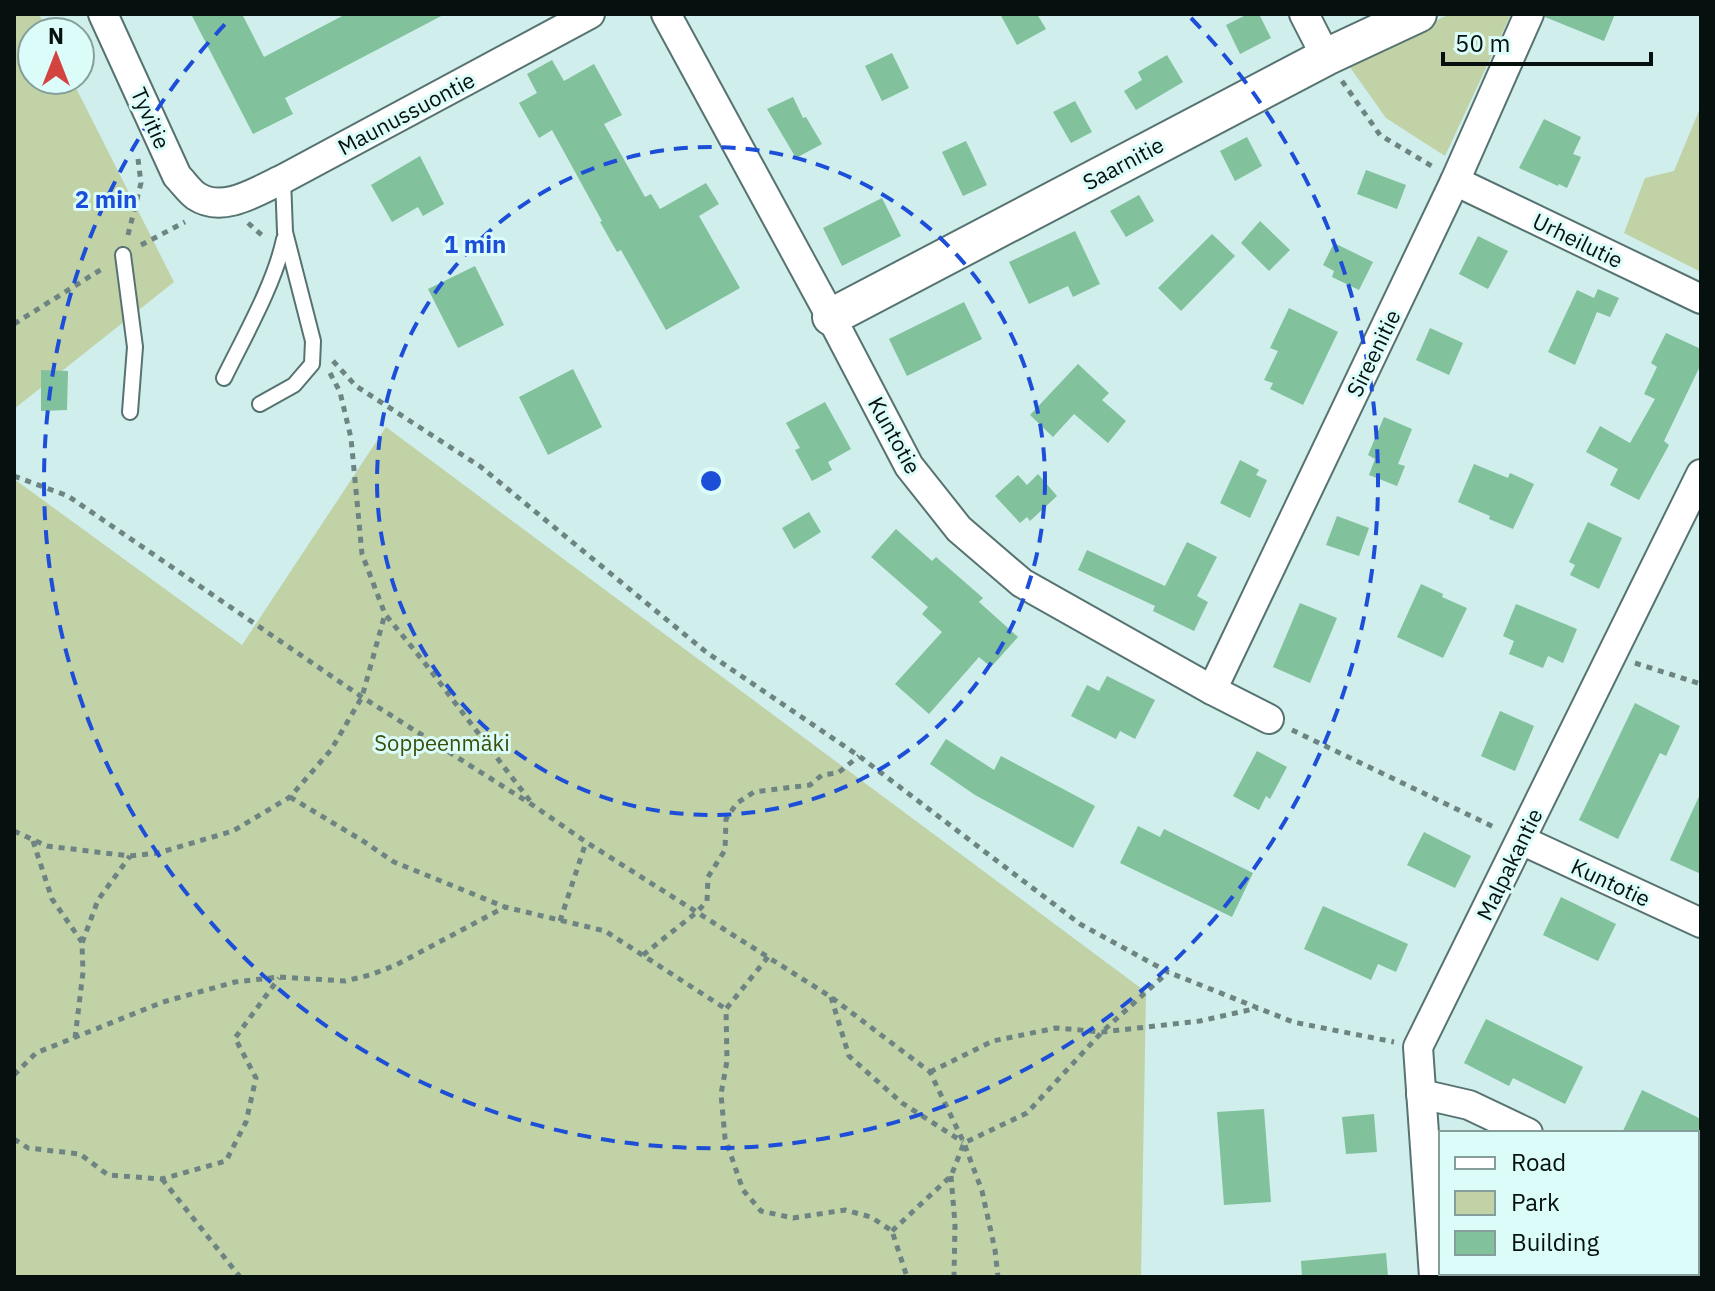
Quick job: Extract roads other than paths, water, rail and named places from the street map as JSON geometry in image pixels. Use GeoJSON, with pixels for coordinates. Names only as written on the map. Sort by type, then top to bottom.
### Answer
{"type":"FeatureCollection","features":[{"type":"Feature","properties":{"kind":"street","name":"Tyvitie"},"geometry":{"type":"LineString","coordinates":[[103,14],[177,176],[196,196],[219,203]]}},
{"type":"Feature","properties":{"kind":"street","name":"Maunussuontie"},"geometry":{"type":"LineString","coordinates":[[219,203],[241,198],[283,179],[590,14]]}},
{"type":"Feature","properties":{"kind":"street","name":"Kuntotie"},"geometry":{"type":"LineString","coordinates":[[666,14],[909,466],[959,529],[1022,583],[1269,719]]}},
{"type":"Feature","properties":{"kind":"street"},"geometry":{"type":"LineString","coordinates":[[1304,14],[1326,57]]}},
{"type":"Feature","properties":{"kind":"street","name":"Saarnitie"},"geometry":{"type":"LineString","coordinates":[[831,317],[1326,57],[1418,14]]}},
{"type":"Feature","properties":{"kind":"street","name":"Sireenitie"},"geometry":{"type":"LineString","coordinates":[[1212,690],[1455,181],[1529,14]]}},
{"type":"Feature","properties":{"kind":"street","name":"Urheilutie"},"geometry":{"type":"LineString","coordinates":[[1455,181],[1701,299]]}},
{"type":"Feature","properties":{"kind":"street","name":"Malpakantie"},"geometry":{"type":"LineString","coordinates":[[1421,1094],[1418,1047],[1701,474]]}},
{"type":"Feature","properties":{"kind":"street","name":"Kuntotie"},"geometry":{"type":"LineString","coordinates":[[1521,840],[1701,923]]}},
{"type":"Feature","properties":{"kind":"street"},"geometry":{"type":"LineString","coordinates":[[1434,1277],[1421,1094],[1469,1105],[1524,1131]]}},
{"type":"Feature","properties":{"kind":"lane"},"geometry":{"type":"LineString","coordinates":[[224,378],[281,255],[285,232],[283,179]]}},
{"type":"Feature","properties":{"kind":"lane"},"geometry":{"type":"LineString","coordinates":[[260,404],[294,385],[312,364],[313,341],[285,232]]}},
{"type":"Feature","properties":{"kind":"lane"},"geometry":{"type":"LineString","coordinates":[[123,255],[135,347],[130,412]]}},
{"type":"Feature","properties":{"kind":"park label","name":"Soppeenmäki"},"geometry":{"type":"Point","coordinates":[442,742]}}]}
